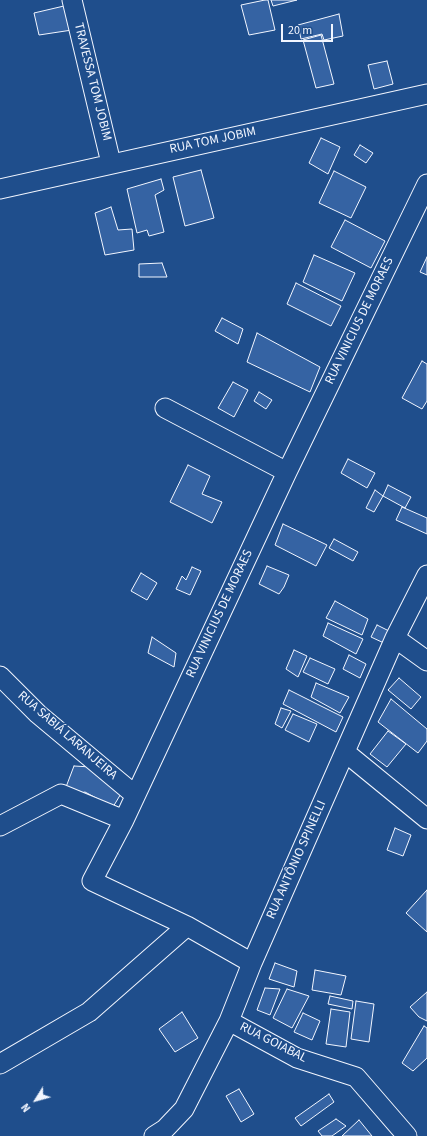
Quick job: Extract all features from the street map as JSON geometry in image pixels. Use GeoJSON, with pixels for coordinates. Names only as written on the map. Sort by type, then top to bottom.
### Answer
{"type":"FeatureCollection","features":[{"type":"Feature","properties":{"kind":"street","name":"TRAVESSA TOM JOBIM"},"geometry":{"type":"LineString","coordinates":[[72,0],[111,163]]}},
{"type":"Feature","properties":{"kind":"street","name":"RUA TOM JOBIM"},"geometry":{"type":"LineString","coordinates":[[0,189],[111,163],[427,94]]}},
{"type":"Feature","properties":{"kind":"street","name":"RUA VINICIUS DE MORAES"},"geometry":{"type":"LineString","coordinates":[[252,963],[187,926],[92,881],[124,820],[287,472],[427,184]]}},
{"type":"Feature","properties":{"kind":"street"},"geometry":{"type":"LineString","coordinates":[[165,408],[287,472]]}},
{"type":"Feature","properties":{"kind":"street","name":"RUA ANTÔNIO SPINELLI"},"geometry":{"type":"LineString","coordinates":[[154,1136],[165,1129],[184,1109],[229,1021],[252,963],[395,638],[427,575]]}},
{"type":"Feature","properties":{"kind":"street"},"geometry":{"type":"LineString","coordinates":[[395,638],[427,661]]}},
{"type":"Feature","properties":{"kind":"street","name":"RUA SABIÁ LARANJEIRA"},"geometry":{"type":"LineString","coordinates":[[0,676],[38,714],[135,795]]}},
{"type":"Feature","properties":{"kind":"street"},"geometry":{"type":"LineString","coordinates":[[345,752],[427,819]]}},
{"type":"Feature","properties":{"kind":"street"},"geometry":{"type":"LineString","coordinates":[[0,826],[61,794],[124,820]]}},
{"type":"Feature","properties":{"kind":"street"},"geometry":{"type":"LineString","coordinates":[[0,1064],[89,1012],[187,926]]}},
{"type":"Feature","properties":{"kind":"street","name":"RUA GOIABAL"},"geometry":{"type":"LineString","coordinates":[[229,1021],[297,1058],[356,1077],[407,1136]]}},
{"type":"Feature","properties":{"kind":"building"},"geometry":{"type":"Polygon","coordinates":[[[268,0],[275,30],[249,35],[241,5],[268,0]]]}},
{"type":"Feature","properties":{"kind":"building"},"geometry":{"type":"Polygon","coordinates":[[[271,0],[297,0],[273,6],[271,0]]]}},
{"type":"Feature","properties":{"kind":"building"},"geometry":{"type":"Polygon","coordinates":[[[64,6],[72,30],[39,35],[34,13],[64,6]]]}},
{"type":"Feature","properties":{"kind":"building"},"geometry":{"type":"Polygon","coordinates":[[[339,14],[343,36],[324,40],[322,34],[301,39],[298,25],[339,14]]]}},
{"type":"Feature","properties":{"kind":"building"},"geometry":{"type":"Polygon","coordinates":[[[321,35],[334,84],[316,88],[303,40],[321,35]]]}},
{"type":"Feature","properties":{"kind":"building"},"geometry":{"type":"Polygon","coordinates":[[[387,61],[393,84],[374,89],[368,65],[387,61]]]}},
{"type":"Feature","properties":{"kind":"building"},"geometry":{"type":"Polygon","coordinates":[[[321,138],[340,147],[328,174],[309,163],[321,138]]]}},
{"type":"Feature","properties":{"kind":"building"},"geometry":{"type":"Polygon","coordinates":[[[360,145],[373,153],[366,163],[354,155],[360,145]]]}},
{"type":"Feature","properties":{"kind":"building"},"geometry":{"type":"Polygon","coordinates":[[[201,170],[214,218],[185,226],[173,177],[201,170]]]}},
{"type":"Feature","properties":{"kind":"building"},"geometry":{"type":"Polygon","coordinates":[[[334,171],[366,187],[351,218],[319,203],[334,171]]]}},
{"type":"Feature","properties":{"kind":"building"},"geometry":{"type":"Polygon","coordinates":[[[161,179],[164,190],[155,195],[164,232],[149,236],[147,230],[137,233],[127,189],[161,179]]]}},
{"type":"Feature","properties":{"kind":"building"},"geometry":{"type":"Polygon","coordinates":[[[111,207],[118,230],[132,229],[134,250],[105,255],[95,213],[111,207]]]}},
{"type":"Feature","properties":{"kind":"building"},"geometry":{"type":"Polygon","coordinates":[[[345,220],[385,241],[371,268],[331,247],[345,220]]]}},
{"type":"Feature","properties":{"kind":"building"},"geometry":{"type":"Polygon","coordinates":[[[314,255],[355,273],[342,301],[303,282],[314,255]]]}},
{"type":"Feature","properties":{"kind":"building"},"geometry":{"type":"Polygon","coordinates":[[[427,257],[427,275],[420,272],[427,257]]]}},
{"type":"Feature","properties":{"kind":"building"},"geometry":{"type":"Polygon","coordinates":[[[162,263],[167,277],[139,277],[139,264],[162,263]]]}},
{"type":"Feature","properties":{"kind":"building"},"geometry":{"type":"Polygon","coordinates":[[[296,283],[341,306],[331,326],[287,304],[296,283]]]}},
{"type":"Feature","properties":{"kind":"building"},"geometry":{"type":"Polygon","coordinates":[[[222,318],[243,329],[238,344],[215,331],[222,318]]]}},
{"type":"Feature","properties":{"kind":"building"},"geometry":{"type":"Polygon","coordinates":[[[257,333],[320,367],[310,392],[247,362],[257,333]]]}},
{"type":"Feature","properties":{"kind":"building"},"geometry":{"type":"Polygon","coordinates":[[[422,361],[427,364],[427,401],[422,409],[402,398],[422,361]]]}},
{"type":"Feature","properties":{"kind":"building"},"geometry":{"type":"Polygon","coordinates":[[[233,382],[248,390],[234,417],[218,408],[233,382]]]}},
{"type":"Feature","properties":{"kind":"building"},"geometry":{"type":"Polygon","coordinates":[[[259,392],[272,400],[266,409],[254,401],[259,392]]]}},
{"type":"Feature","properties":{"kind":"building"},"geometry":{"type":"Polygon","coordinates":[[[348,459],[375,473],[367,488],[341,473],[348,459]]]}},
{"type":"Feature","properties":{"kind":"building"},"geometry":{"type":"Polygon","coordinates":[[[188,465],[210,476],[202,494],[222,502],[212,523],[170,502],[188,465]]]}},
{"type":"Feature","properties":{"kind":"building"},"geometry":{"type":"Polygon","coordinates":[[[388,485],[411,497],[405,508],[383,496],[388,485]]]}},
{"type":"Feature","properties":{"kind":"building"},"geometry":{"type":"Polygon","coordinates":[[[375,490],[383,496],[374,512],[366,508],[375,490]]]}},
{"type":"Feature","properties":{"kind":"building"},"geometry":{"type":"Polygon","coordinates":[[[402,507],[427,518],[427,534],[396,520],[402,507]]]}},
{"type":"Feature","properties":{"kind":"building"},"geometry":{"type":"Polygon","coordinates":[[[283,524],[327,545],[316,566],[275,545],[283,524]]]}},
{"type":"Feature","properties":{"kind":"building"},"geometry":{"type":"Polygon","coordinates":[[[334,539],[358,552],[353,561],[329,548],[334,539]]]}},
{"type":"Feature","properties":{"kind":"building"},"geometry":{"type":"Polygon","coordinates":[[[267,566],[289,575],[279,594],[259,584],[267,566]]]}},
{"type":"Feature","properties":{"kind":"building"},"geometry":{"type":"Polygon","coordinates":[[[192,567],[201,571],[190,595],[176,589],[182,576],[186,580],[192,567]]]}},
{"type":"Feature","properties":{"kind":"building"},"geometry":{"type":"Polygon","coordinates":[[[141,573],[157,583],[147,600],[131,591],[141,573]]]}},
{"type":"Feature","properties":{"kind":"building"},"geometry":{"type":"Polygon","coordinates":[[[335,601],[368,619],[362,635],[326,618],[335,601]]]}},
{"type":"Feature","properties":{"kind":"building"},"geometry":{"type":"Polygon","coordinates":[[[328,623],[363,639],[356,654],[323,636],[328,623]]]}},
{"type":"Feature","properties":{"kind":"building"},"geometry":{"type":"Polygon","coordinates":[[[377,625],[391,632],[386,644],[371,637],[377,625]]]}},
{"type":"Feature","properties":{"kind":"building"},"geometry":{"type":"Polygon","coordinates":[[[152,637],[176,653],[174,667],[148,653],[152,637]]]}},
{"type":"Feature","properties":{"kind":"building"},"geometry":{"type":"Polygon","coordinates":[[[294,650],[307,656],[298,677],[286,669],[294,650]]]}},
{"type":"Feature","properties":{"kind":"building"},"geometry":{"type":"Polygon","coordinates":[[[349,655],[366,664],[360,678],[343,669],[349,655]]]}},
{"type":"Feature","properties":{"kind":"building"},"geometry":{"type":"Polygon","coordinates":[[[310,658],[335,669],[328,684],[303,672],[310,658]]]}},
{"type":"Feature","properties":{"kind":"building"},"geometry":{"type":"Polygon","coordinates":[[[399,678],[421,697],[411,709],[388,690],[399,678]]]}},
{"type":"Feature","properties":{"kind":"building"},"geometry":{"type":"Polygon","coordinates":[[[316,683],[349,697],[340,713],[311,697],[316,683]]]}},
{"type":"Feature","properties":{"kind":"building"},"geometry":{"type":"Polygon","coordinates":[[[289,690],[343,717],[336,732],[283,704],[289,690]]]}},
{"type":"Feature","properties":{"kind":"building"},"geometry":{"type":"Polygon","coordinates":[[[391,699],[427,729],[427,741],[418,753],[378,722],[391,699]]]}},
{"type":"Feature","properties":{"kind":"building"},"geometry":{"type":"Polygon","coordinates":[[[281,708],[291,711],[282,728],[275,724],[281,708]]]}},
{"type":"Feature","properties":{"kind":"building"},"geometry":{"type":"Polygon","coordinates":[[[293,714],[317,724],[309,742],[285,730],[293,714]]]}},
{"type":"Feature","properties":{"kind":"building"},"geometry":{"type":"Polygon","coordinates":[[[388,731],[406,744],[387,767],[370,754],[388,731]]]}},
{"type":"Feature","properties":{"kind":"building"},"geometry":{"type":"Polygon","coordinates":[[[74,766],[91,767],[122,792],[113,807],[85,792],[81,793],[66,787],[74,766]]]}},
{"type":"Feature","properties":{"kind":"building"},"geometry":{"type":"Polygon","coordinates":[[[395,828],[411,835],[403,856],[387,850],[395,828]]]}},
{"type":"Feature","properties":{"kind":"building"},"geometry":{"type":"Polygon","coordinates":[[[427,890],[427,932],[406,913],[427,890]]]}},
{"type":"Feature","properties":{"kind":"building"},"geometry":{"type":"Polygon","coordinates":[[[275,963],[297,971],[294,987],[269,979],[275,963]]]}},
{"type":"Feature","properties":{"kind":"building"},"geometry":{"type":"Polygon","coordinates":[[[315,970],[346,976],[341,995],[312,990],[315,970]]]}},
{"type":"Feature","properties":{"kind":"building"},"geometry":{"type":"Polygon","coordinates":[[[265,988],[280,989],[270,1015],[257,1010],[265,988]]]}},
{"type":"Feature","properties":{"kind":"building"},"geometry":{"type":"Polygon","coordinates":[[[287,989],[309,996],[292,1028],[273,1018],[287,989]]]}},
{"type":"Feature","properties":{"kind":"building"},"geometry":{"type":"Polygon","coordinates":[[[427,992],[427,1021],[419,1017],[410,1007],[427,992]]]}},
{"type":"Feature","properties":{"kind":"building"},"geometry":{"type":"Polygon","coordinates":[[[330,996],[353,1001],[352,1009],[328,1004],[330,996]]]}},
{"type":"Feature","properties":{"kind":"building"},"geometry":{"type":"Polygon","coordinates":[[[356,1001],[374,1004],[369,1042],[351,1039],[356,1001]]]}},
{"type":"Feature","properties":{"kind":"building"},"geometry":{"type":"Polygon","coordinates":[[[331,1009],[350,1012],[346,1047],[326,1044],[331,1009]]]}},
{"type":"Feature","properties":{"kind":"building"},"geometry":{"type":"Polygon","coordinates":[[[182,1012],[198,1038],[175,1052],[159,1029],[182,1012]]]}},
{"type":"Feature","properties":{"kind":"building"},"geometry":{"type":"Polygon","coordinates":[[[303,1013],[320,1021],[312,1040],[294,1032],[303,1013]]]}},
{"type":"Feature","properties":{"kind":"building"},"geometry":{"type":"Polygon","coordinates":[[[424,1026],[427,1028],[427,1058],[413,1071],[402,1063],[424,1026]]]}},
{"type":"Feature","properties":{"kind":"building"},"geometry":{"type":"Polygon","coordinates":[[[239,1089],[254,1114],[241,1122],[226,1096],[239,1089]]]}},
{"type":"Feature","properties":{"kind":"building"},"geometry":{"type":"Polygon","coordinates":[[[329,1094],[334,1102],[301,1126],[295,1118],[329,1094]]]}},
{"type":"Feature","properties":{"kind":"building"},"geometry":{"type":"Polygon","coordinates":[[[336,1119],[346,1126],[332,1136],[322,1136],[318,1131],[336,1119]]]}},
{"type":"Feature","properties":{"kind":"building"},"geometry":{"type":"Polygon","coordinates":[[[359,1120],[372,1136],[342,1136],[359,1120]]]}}]}
